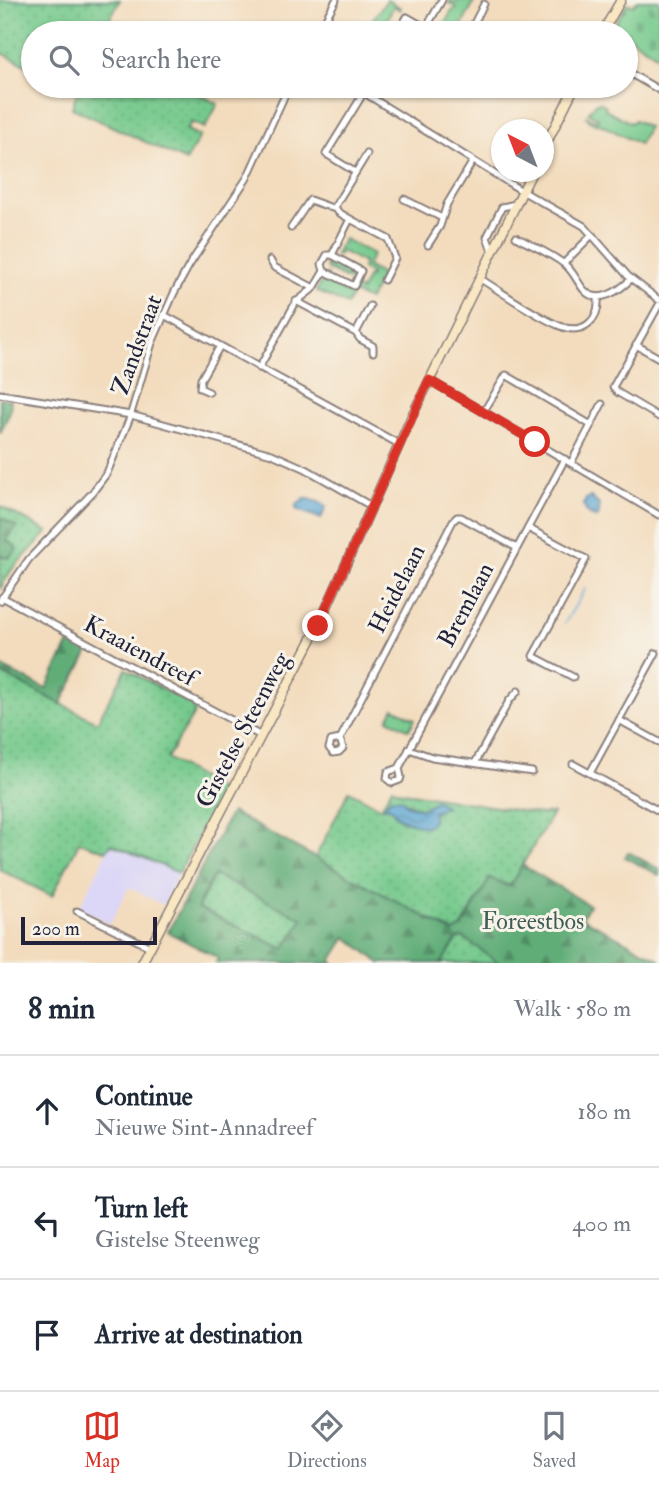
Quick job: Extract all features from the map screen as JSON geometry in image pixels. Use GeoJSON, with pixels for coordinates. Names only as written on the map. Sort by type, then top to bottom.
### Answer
{"type":"FeatureCollection","features":[{"type":"Feature","properties":{"kind":"main road"},"geometry":{"type":"LineString","coordinates":[[609,21],[621,0]]}},
{"type":"Feature","properties":{"kind":"main road"},"geometry":{"type":"LineString","coordinates":[[554,128],[569,98]]}},
{"type":"Feature","properties":{"kind":"main road","name":"Gistelse Steenweg"},"geometry":{"type":"LineString","coordinates":[[142,963],[318,626],[429,380],[527,182]]}},
{"type":"Feature","properties":{"kind":"street"},"geometry":{"type":"LineString","coordinates":[[325,21],[336,0]]}},
{"type":"Feature","properties":{"kind":"street"},"geometry":{"type":"LineString","coordinates":[[430,21],[442,0]]}},
{"type":"Feature","properties":{"kind":"street"},"geometry":{"type":"LineString","coordinates":[[475,21],[484,4]]}},
{"type":"Feature","properties":{"kind":"street"},"geometry":{"type":"LineString","coordinates":[[638,78],[659,90]]}},
{"type":"Feature","properties":{"kind":"street","name":"Zandstraat"},"geometry":{"type":"LineString","coordinates":[[1,599],[34,553],[101,482],[131,415],[147,356],[164,315],[190,264],[252,168],[284,98]]}},
{"type":"Feature","properties":{"kind":"street"},"geometry":{"type":"LineString","coordinates":[[326,154],[359,98]]}},
{"type":"Feature","properties":{"kind":"street"},"geometry":{"type":"LineString","coordinates":[[378,98],[473,161],[584,226],[631,279],[659,302],[612,387],[617,393],[659,417]]}},
{"type":"Feature","properties":{"kind":"street"},"geometry":{"type":"LineString","coordinates":[[318,149],[355,172]]}},
{"type":"Feature","properties":{"kind":"street"},"geometry":{"type":"LineString","coordinates":[[335,209],[335,204],[367,154]]}},
{"type":"Feature","properties":{"kind":"street"},"geometry":{"type":"LineString","coordinates":[[428,245],[447,204],[473,161]]}},
{"type":"Feature","properties":{"kind":"street"},"geometry":{"type":"LineString","coordinates":[[404,199],[442,218]]}},
{"type":"Feature","properties":{"kind":"street"},"geometry":{"type":"LineString","coordinates":[[291,228],[310,200],[335,209],[388,239],[395,258],[384,280]]}},
{"type":"Feature","properties":{"kind":"street"},"geometry":{"type":"LineString","coordinates":[[260,368],[296,301],[314,288],[324,271],[322,264],[327,256],[332,255],[350,219]]}},
{"type":"Feature","properties":{"kind":"street"},"geometry":{"type":"LineString","coordinates":[[564,263],[592,234]]}},
{"type":"Feature","properties":{"kind":"street"},"geometry":{"type":"LineString","coordinates":[[516,237],[564,263],[585,291],[598,297],[619,289],[631,279]]}},
{"type":"Feature","properties":{"kind":"street"},"geometry":{"type":"LineString","coordinates":[[324,271],[354,286],[358,278],[361,271],[332,255]]}},
{"type":"Feature","properties":{"kind":"street"},"geometry":{"type":"LineString","coordinates":[[270,260],[274,267],[314,288]]}},
{"type":"Feature","properties":{"kind":"street"},"geometry":{"type":"LineString","coordinates":[[479,278],[565,327],[582,327],[594,320],[598,310],[598,297]]}},
{"type":"Feature","properties":{"kind":"street"},"geometry":{"type":"LineString","coordinates":[[296,301],[356,333],[360,339],[373,346],[373,352]]}},
{"type":"Feature","properties":{"kind":"street"},"geometry":{"type":"LineString","coordinates":[[356,333],[370,306]]}},
{"type":"Feature","properties":{"kind":"street"},"geometry":{"type":"LineString","coordinates":[[164,315],[399,444]]}},
{"type":"Feature","properties":{"kind":"street"},"geometry":{"type":"LineString","coordinates":[[636,345],[659,358]]}},
{"type":"Feature","properties":{"kind":"street"},"geometry":{"type":"LineString","coordinates":[[209,392],[200,388],[201,379],[220,346]]}},
{"type":"Feature","properties":{"kind":"street"},"geometry":{"type":"LineString","coordinates":[[484,411],[506,374],[591,425]]}},
{"type":"Feature","properties":{"kind":"street"},"geometry":{"type":"LineString","coordinates":[[429,380],[659,515]]}},
{"type":"Feature","properties":{"kind":"street"},"geometry":{"type":"LineString","coordinates":[[0,394],[131,415],[279,457],[316,474],[372,506]]}},
{"type":"Feature","properties":{"kind":"street","name":"Bremlaan"},"geometry":{"type":"LineString","coordinates":[[398,768],[528,528],[602,404]]}},
{"type":"Feature","properties":{"kind":"street","name":"Heidelaan"},"geometry":{"type":"LineString","coordinates":[[340,739],[453,521],[461,517],[517,548]]}},
{"type":"Feature","properties":{"kind":"street"},"geometry":{"type":"LineString","coordinates":[[528,528],[586,559],[533,656],[573,677]]}},
{"type":"Feature","properties":{"kind":"street","name":"Kraaiendreef"},"geometry":{"type":"LineString","coordinates":[[1,599],[261,736]]}},
{"type":"Feature","properties":{"kind":"street"},"geometry":{"type":"LineString","coordinates":[[590,773],[656,653]]}},
{"type":"Feature","properties":{"kind":"street"},"geometry":{"type":"LineString","coordinates":[[475,763],[509,701],[518,691]]}},
{"type":"Feature","properties":{"kind":"street"},"geometry":{"type":"LineString","coordinates":[[619,720],[659,742]]}},
{"type":"Feature","properties":{"kind":"street"},"geometry":{"type":"LineString","coordinates":[[409,749],[432,757],[532,772]]}},
{"type":"Feature","properties":{"kind":"street"},"geometry":{"type":"LineString","coordinates":[[573,764],[659,811]]}},
{"type":"Feature","properties":{"kind":"street"},"geometry":{"type":"LineString","coordinates":[[77,911],[150,947]]}},
{"type":"Feature","properties":{"kind":"shaded area"},"geometry":{"type":"Polygon","coordinates":[[[111,844],[179,873],[163,905],[129,887],[110,924],[79,908],[111,844]]]}},
{"type":"Feature","properties":{"kind":"green space"},"geometry":{"type":"Polygon","coordinates":[[[0,0],[120,0],[109,21],[21,21],[21,63],[0,52],[0,0]]]}},
{"type":"Feature","properties":{"kind":"green space"},"geometry":{"type":"Polygon","coordinates":[[[387,0],[401,8],[400,10],[394,6],[386,21],[371,21],[387,0]]]}},
{"type":"Feature","properties":{"kind":"green space"},"geometry":{"type":"Polygon","coordinates":[[[451,0],[456,3],[458,0],[475,0],[464,21],[446,21],[457,8],[449,3],[451,0]]]}},
{"type":"Feature","properties":{"kind":"green space"},"geometry":{"type":"Polygon","coordinates":[[[638,0],[659,0],[659,57],[638,43],[638,21],[616,21],[628,3],[633,6],[638,0]]]}},
{"type":"Feature","properties":{"kind":"green space"},"geometry":{"type":"Polygon","coordinates":[[[75,98],[206,98],[218,104],[205,128],[191,122],[187,130],[200,136],[186,161],[72,108],[75,98]]]}},
{"type":"Feature","properties":{"kind":"green space"},"geometry":{"type":"Polygon","coordinates":[[[600,102],[606,106],[605,109],[631,123],[635,120],[648,127],[639,144],[589,121],[585,116],[597,121],[598,118],[588,113],[600,102]]]}},
{"type":"Feature","properties":{"kind":"green space"},"geometry":{"type":"Polygon","coordinates":[[[344,239],[373,254],[367,266],[382,275],[369,300],[353,293],[347,305],[316,291],[326,274],[326,280],[349,294],[352,293],[353,287],[361,291],[368,276],[370,277],[371,274],[362,269],[364,263],[341,251],[338,256],[335,255],[344,239]]]}},
{"type":"Feature","properties":{"kind":"green space"},"geometry":{"type":"Polygon","coordinates":[[[332,259],[354,270],[353,279],[349,280],[327,269],[326,265],[332,259]]]}},
{"type":"Feature","properties":{"kind":"green space"},"geometry":{"type":"Polygon","coordinates":[[[0,398],[11,400],[10,412],[0,433],[0,398]]]}},
{"type":"Feature","properties":{"kind":"green space"},"geometry":{"type":"Polygon","coordinates":[[[0,506],[48,532],[13,568],[0,589],[0,555],[3,558],[6,541],[17,527],[0,517],[0,506]]]}},
{"type":"Feature","properties":{"kind":"green space"},"geometry":{"type":"Polygon","coordinates":[[[0,517],[17,527],[6,540],[16,547],[15,552],[8,558],[0,555],[0,517]]]}},
{"type":"Feature","properties":{"kind":"green space"},"geometry":{"type":"Polygon","coordinates":[[[71,639],[90,650],[61,704],[0,673],[0,666],[46,689],[71,639]]]}},
{"type":"Feature","properties":{"kind":"green space"},"geometry":{"type":"Polygon","coordinates":[[[126,669],[194,706],[199,705],[167,758],[222,791],[179,873],[111,844],[106,851],[79,842],[52,896],[0,870],[0,673],[97,722],[126,669]]]}},
{"type":"Feature","properties":{"kind":"green space"},"geometry":{"type":"Polygon","coordinates":[[[394,708],[415,719],[409,730],[388,719],[394,708]]]}},
{"type":"Feature","properties":{"kind":"green space"},"geometry":{"type":"Polygon","coordinates":[[[392,787],[398,791],[545,815],[553,813],[510,886],[490,879],[462,927],[453,932],[315,858],[349,791],[381,808],[392,787]],[[388,800],[386,808],[390,807],[398,817],[409,823],[433,821],[433,813],[439,811],[431,803],[422,809],[400,800],[388,800]]]}},
{"type":"Feature","properties":{"kind":"green space","name":"Foreestbos"},"geometry":{"type":"Polygon","coordinates":[[[231,812],[453,932],[462,927],[490,878],[510,886],[522,865],[589,905],[582,918],[659,959],[659,963],[635,963],[620,955],[615,963],[499,963],[463,937],[457,939],[441,963],[380,963],[346,937],[331,961],[333,963],[216,963],[218,958],[168,932],[231,812]],[[214,875],[198,908],[284,949],[303,919],[214,875]]]}},
{"type":"Feature","properties":{"kind":"green space"},"geometry":{"type":"Polygon","coordinates":[[[628,852],[659,869],[659,875],[625,857],[628,852]]]}},
{"type":"Feature","properties":{"kind":"green space"},"geometry":{"type":"Polygon","coordinates":[[[214,875],[304,919],[284,949],[198,908],[214,875]]]}},
{"type":"Feature","properties":{"kind":"green space"},"geometry":{"type":"Polygon","coordinates":[[[463,937],[499,963],[441,963],[458,939],[463,937]]]}},
{"type":"Feature","properties":{"kind":"water"},"geometry":{"type":"Polygon","coordinates":[[[591,497],[599,505],[599,515],[596,518],[588,514],[583,505],[586,499],[591,497]]]}},
{"type":"Feature","properties":{"kind":"water"},"geometry":{"type":"Polygon","coordinates":[[[305,498],[323,503],[326,507],[321,519],[296,509],[296,505],[305,498]]]}},
{"type":"Feature","properties":{"kind":"water"},"geometry":{"type":"Polygon","coordinates":[[[391,798],[402,799],[407,805],[422,809],[436,801],[445,806],[433,812],[433,821],[426,827],[406,821],[390,807],[384,807],[391,798]]]}},
{"type":"Feature","properties":{"kind":"waterway"},"geometry":{"type":"LineString","coordinates":[[565,623],[585,589]]}},
{"type":"Feature","properties":{"kind":"route"},"geometry":{"type":"LineString","coordinates":[[318,626],[429,380],[535,442]]}}]}
